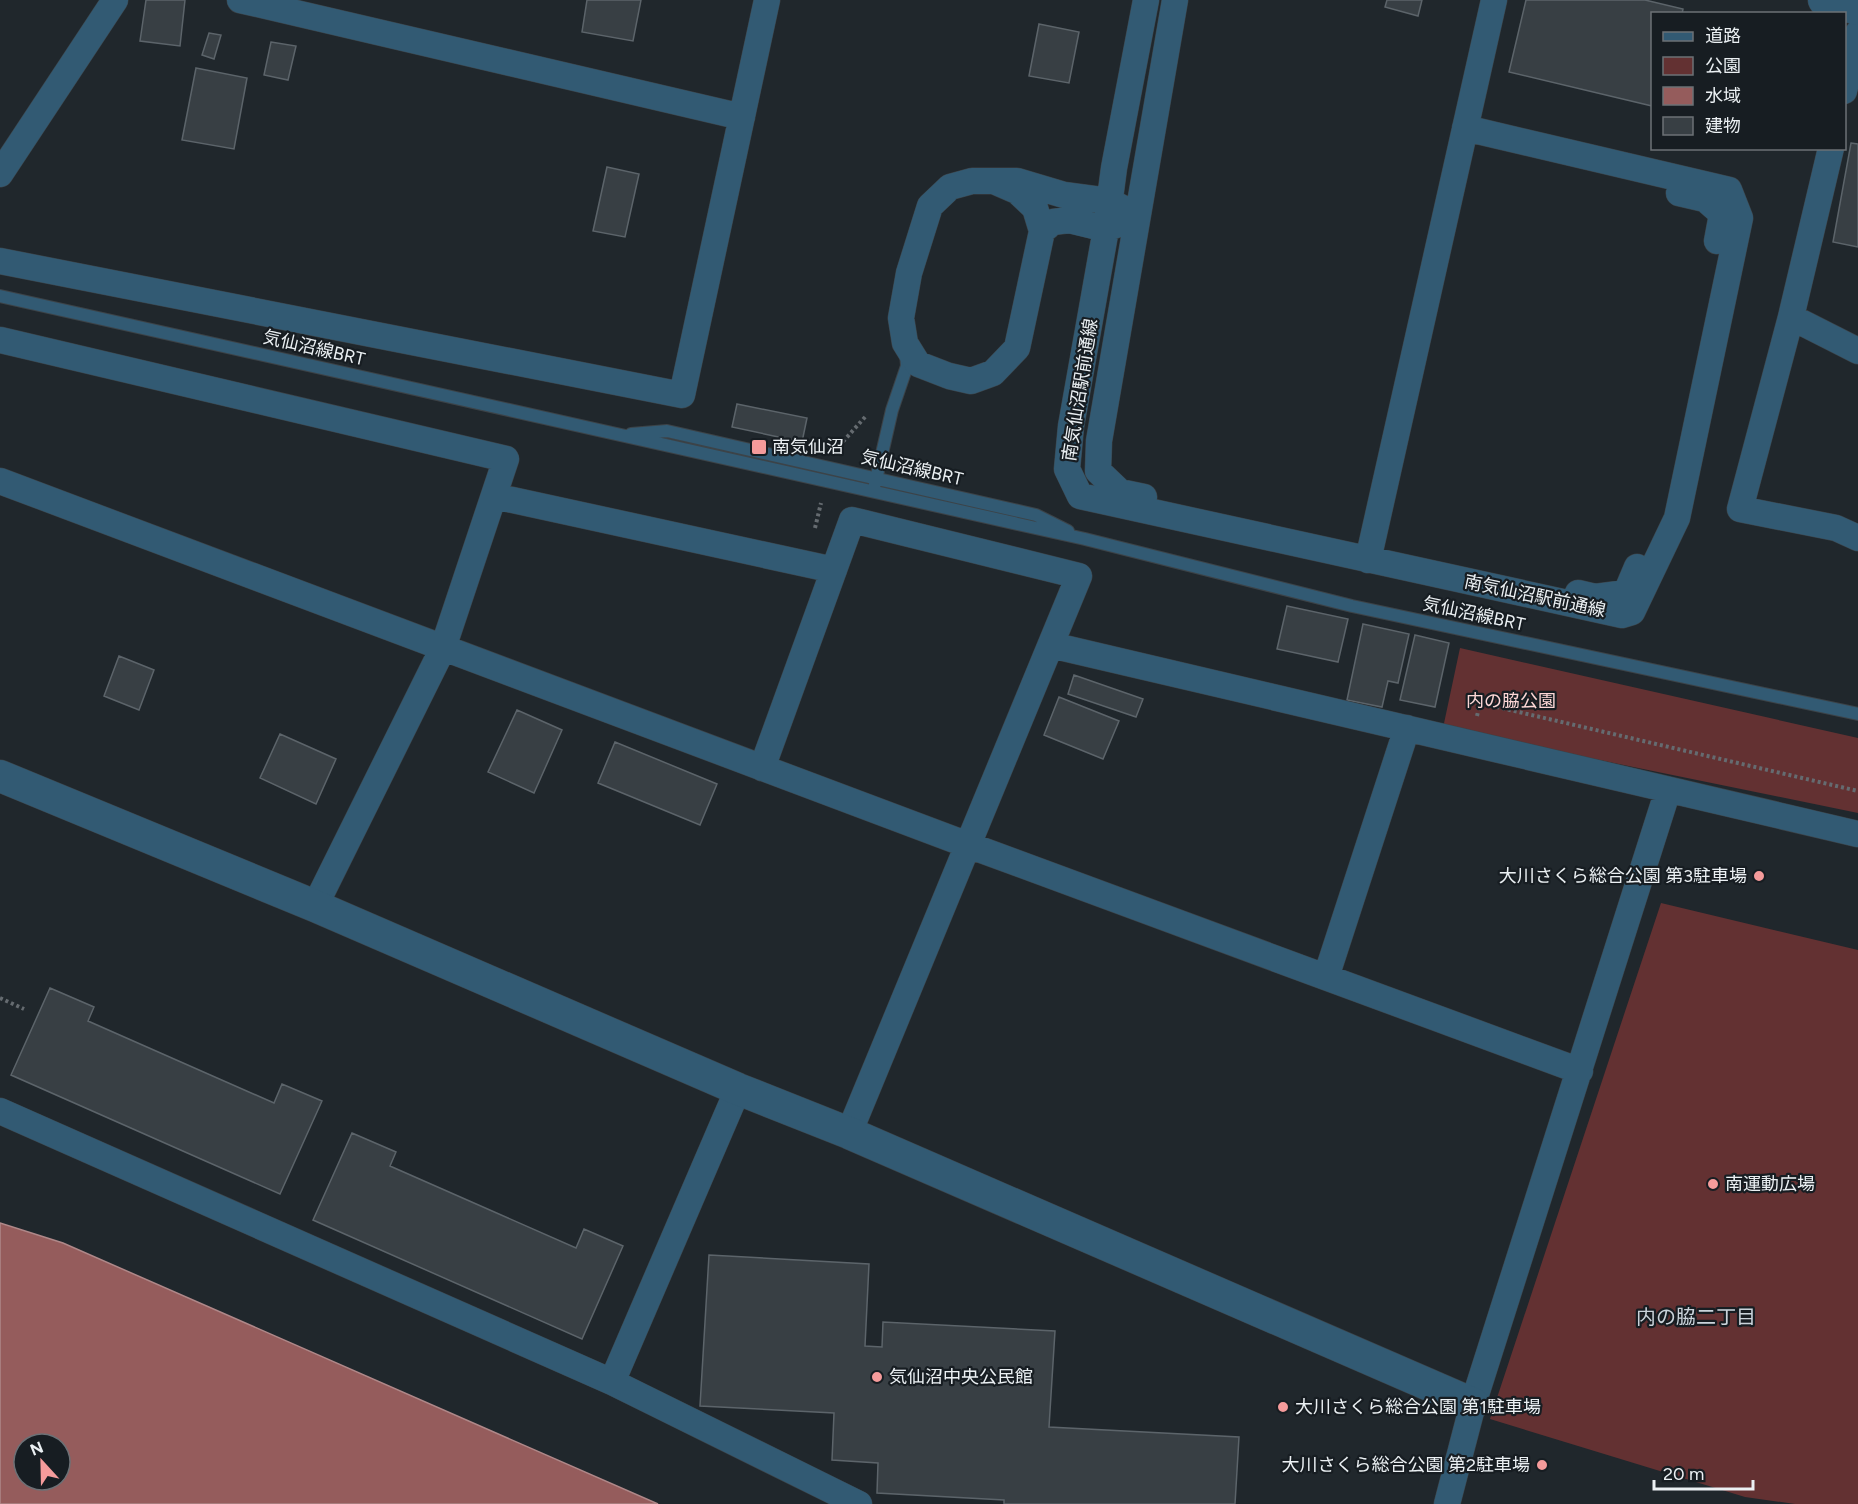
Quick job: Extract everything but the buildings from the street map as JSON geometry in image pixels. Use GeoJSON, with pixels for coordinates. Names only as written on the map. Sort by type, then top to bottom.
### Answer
{"type":"FeatureCollection","features":[{"type":"Feature","properties":{"kind":"street"},"geometry":{"type":"LineString","coordinates":[[0,174],[115,0]]}},
{"type":"Feature","properties":{"kind":"street"},"geometry":{"type":"LineString","coordinates":[[240,0],[742,117]]}},
{"type":"Feature","properties":{"kind":"street"},"geometry":{"type":"LineString","coordinates":[[0,261],[682,395],[767,0]]}},
{"type":"Feature","properties":{"kind":"street","name":"南気仙沼駅前通線"},"geometry":{"type":"LineString","coordinates":[[1146,0],[1071,426],[1067,469],[1080,496],[1595,597],[1626,593],[1663,508],[1722,214],[1705,199],[1463,136]]}},
{"type":"Feature","properties":{"kind":"street","name":"南気仙沼駅前通線"},"geometry":{"type":"LineString","coordinates":[[1175,0],[1099,441],[1098,471],[1120,492],[1370,553]]}},
{"type":"Feature","properties":{"kind":"street"},"geometry":{"type":"LineString","coordinates":[[1370,553],[1494,0]]}},
{"type":"Feature","properties":{"kind":"street"},"geometry":{"type":"LineString","coordinates":[[1824,0],[1858,9]]}},
{"type":"Feature","properties":{"kind":"street"},"geometry":{"type":"LineString","coordinates":[[1846,87],[1858,33]]}},
{"type":"Feature","properties":{"kind":"street"},"geometry":{"type":"LineString","coordinates":[[1831,150],[1791,317],[1740,509],[1836,528],[1858,538]]}},
{"type":"Feature","properties":{"kind":"street"},"geometry":{"type":"LineString","coordinates":[[994,181],[1017,191],[1035,208],[1042,231],[1017,348],[993,373],[971,381],[918,364],[905,343],[901,318],[909,273],[930,206],[950,187],[972,181],[994,181],[1017,181],[1064,195],[1109,201],[1138,216]]}},
{"type":"Feature","properties":{"kind":"street"},"geometry":{"type":"LineString","coordinates":[[1042,231],[1053,222],[1069,220],[1106,229],[1138,216]]}},
{"type":"Feature","properties":{"kind":"street"},"geometry":{"type":"LineString","coordinates":[[1791,317],[1858,351]]}},
{"type":"Feature","properties":{"kind":"street"},"geometry":{"type":"LineString","coordinates":[[0,340],[506,459],[443,648],[315,906]]}},
{"type":"Feature","properties":{"kind":"street"},"geometry":{"type":"LineString","coordinates":[[0,481],[968,845],[1580,1071]]}},
{"type":"Feature","properties":{"kind":"street"},"geometry":{"type":"LineString","coordinates":[[494,496],[834,570]]}},
{"type":"Feature","properties":{"kind":"street"},"geometry":{"type":"LineString","coordinates":[[762,768],[852,520],[1079,576],[849,1133]]}},
{"type":"Feature","properties":{"kind":"street"},"geometry":{"type":"LineString","coordinates":[[1051,645],[1858,834]]}},
{"type":"Feature","properties":{"kind":"street"},"geometry":{"type":"LineString","coordinates":[[1326,977],[1407,728]]}},
{"type":"Feature","properties":{"kind":"street"},"geometry":{"type":"LineString","coordinates":[[0,776],[315,906],[738,1089],[849,1133],[1473,1404]]}},
{"type":"Feature","properties":{"kind":"street"},"geometry":{"type":"LineString","coordinates":[[1448,1504],[1473,1404],[1668,790]]}},
{"type":"Feature","properties":{"kind":"street"},"geometry":{"type":"LineString","coordinates":[[612,1382],[738,1089]]}},
{"type":"Feature","properties":{"kind":"street"},"geometry":{"type":"LineString","coordinates":[[0,1111],[612,1382],[859,1504]]}},
{"type":"Feature","properties":{"kind":"lane","name":"気仙沼線BRT"},"geometry":{"type":"LineString","coordinates":[[0,296],[619,435],[667,431],[875,485],[1036,515],[1085,539],[1352,606],[1858,714]]}},
{"type":"Feature","properties":{"kind":"lane"},"geometry":{"type":"LineString","coordinates":[[875,485],[907,366],[905,343]]}},
{"type":"Feature","properties":{"kind":"lane"},"geometry":{"type":"LineString","coordinates":[[900,386],[916,373],[934,371]]}},
{"type":"Feature","properties":{"kind":"path"},"geometry":{"type":"LineString","coordinates":[[1470,743],[1480,703],[1858,791]]}},
{"type":"Feature","properties":{"kind":"path"},"geometry":{"type":"LineString","coordinates":[[0,998],[24,1009]]}},
{"type":"Feature","properties":{"kind":"green space","name":"内の脇公園"},"geometry":{"type":"Polygon","coordinates":[[[1460,648],[1858,738],[1858,813],[1443,728],[1460,648]]]}},
{"type":"Feature","properties":{"kind":"green space","name":"南運動広場"},"geometry":{"type":"Polygon","coordinates":[[[1661,903],[1858,950],[1858,1504],[1795,1504],[1745,1497],[1490,1419],[1661,903]]]}},
{"type":"Feature","properties":{"kind":"water"},"geometry":{"type":"Polygon","coordinates":[[[0,1223],[63,1243],[658,1504],[0,1504],[0,1223]]]}},
{"type":"Feature","properties":{"kind":"place","name":"南気仙沼"},"geometry":{"type":"Point","coordinates":[759,447]}},
{"type":"Feature","properties":{"kind":"place","name":"大川さくら総合公園 第3駐車場"},"geometry":{"type":"Point","coordinates":[1759,876]}},
{"type":"Feature","properties":{"kind":"place","name":"南運動広場"},"geometry":{"type":"Point","coordinates":[1713,1184]}},
{"type":"Feature","properties":{"kind":"place","name":"気仙沼中央公民館"},"geometry":{"type":"Point","coordinates":[877,1377]}},
{"type":"Feature","properties":{"kind":"place","name":"大川さくら総合公園 第1駐車場"},"geometry":{"type":"Point","coordinates":[1283,1407]}},
{"type":"Feature","properties":{"kind":"place","name":"大川さくら総合公園 第2駐車場"},"geometry":{"type":"Point","coordinates":[1542,1465]}},
{"type":"Feature","properties":{"kind":"district","name":"内の脇二丁目"},"geometry":{"type":"Point","coordinates":[1696,1317]}}]}
